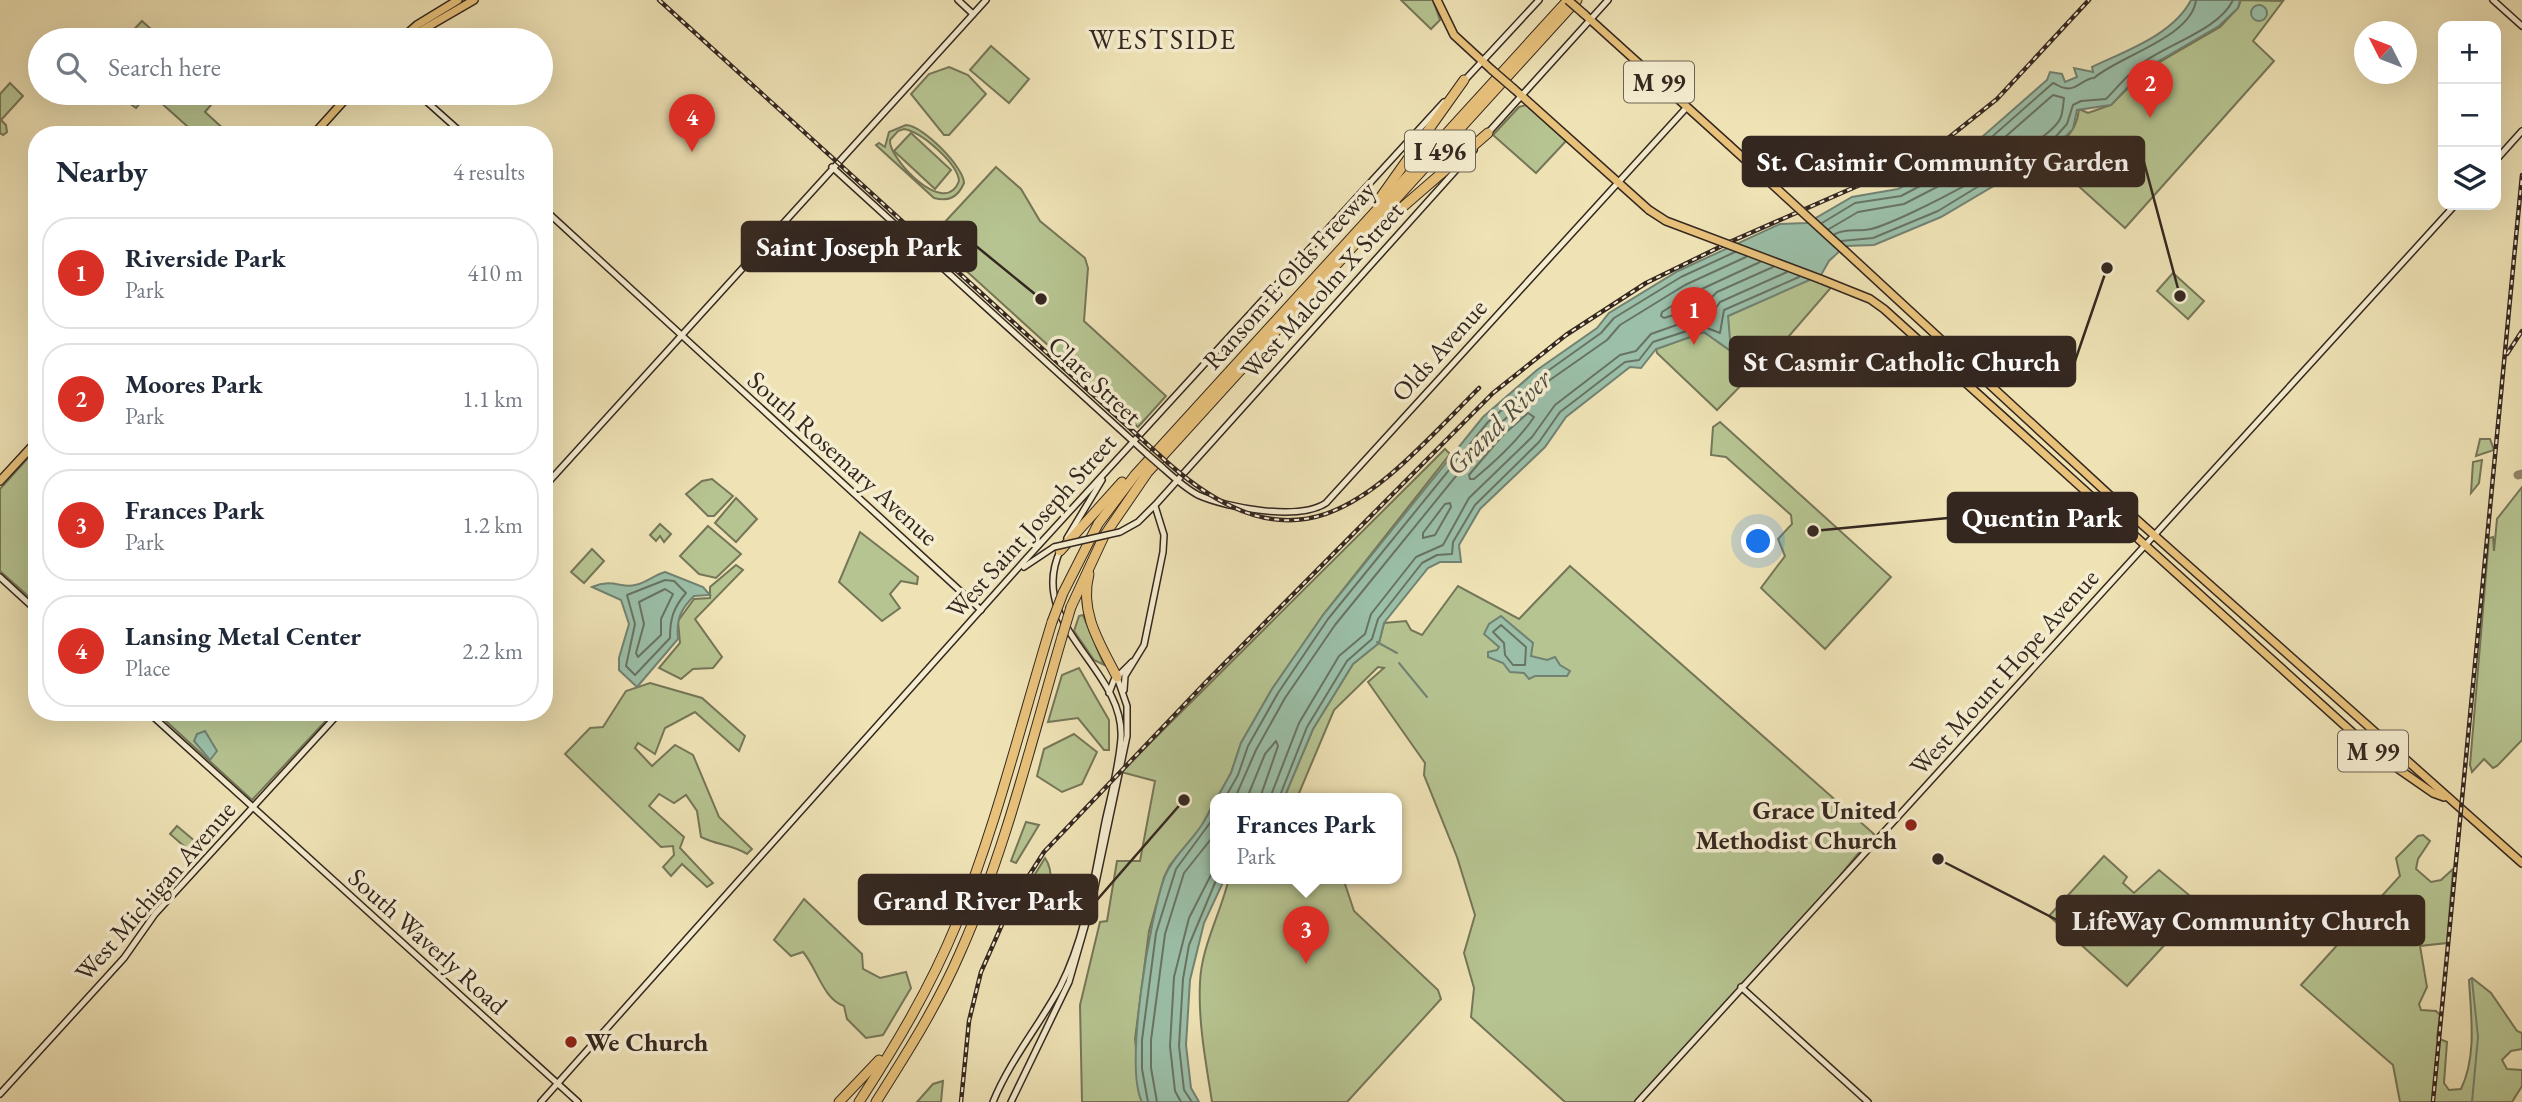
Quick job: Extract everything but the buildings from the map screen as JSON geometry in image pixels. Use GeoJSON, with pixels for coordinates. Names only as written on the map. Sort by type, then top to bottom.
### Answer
{"type":"FeatureCollection","features":[{"type":"Feature","properties":{"kind":"highway","name":"Ransom E Olds Freeway"},"geometry":{"type":"LineString","coordinates":[[934,973],[982,853],[1052,621],[1087,542],[1109,508],[1202,401],[1566,0]]}},
{"type":"Feature","properties":{"kind":"highway","name":"Ransom E Olds Freeway"},"geometry":{"type":"LineString","coordinates":[[1123,506],[1163,454],[1579,0]]}},
{"type":"Feature","properties":{"kind":"highway"},"geometry":{"type":"LineString","coordinates":[[1316,277],[1386,191],[1464,80]]}},
{"type":"Feature","properties":{"kind":"highway"},"geometry":{"type":"LineString","coordinates":[[1304,300],[1399,208],[1488,133]]}},
{"type":"Feature","properties":{"kind":"highway"},"geometry":{"type":"LineString","coordinates":[[1057,549],[1202,401]]}},
{"type":"Feature","properties":{"kind":"highway"},"geometry":{"type":"LineString","coordinates":[[1117,677],[1094,631],[1086,596],[1090,570],[1123,506]]}},
{"type":"Feature","properties":{"kind":"highway","name":"I 496"},"geometry":{"type":"LineString","coordinates":[[876,1102],[924,1026],[960,955],[988,885],[1071,607],[1090,561],[1123,506]]}},
{"type":"Feature","properties":{"kind":"highway"},"geometry":{"type":"LineString","coordinates":[[839,1102],[875,1066],[934,973]]}},
{"type":"Feature","properties":{"kind":"highway","name":"I 496"},"geometry":{"type":"LineString","coordinates":[[859,1102],[903,1032],[934,973]]}},
{"type":"Feature","properties":{"kind":"highway"},"geometry":{"type":"LineString","coordinates":[[883,1102],[924,1026]]}},
{"type":"Feature","properties":{"kind":"main road"},"geometry":{"type":"LineString","coordinates":[[414,28],[458,0]]}},
{"type":"Feature","properties":{"kind":"main road"},"geometry":{"type":"LineString","coordinates":[[424,28],[474,0]]}},
{"type":"Feature","properties":{"kind":"main road"},"geometry":{"type":"LineString","coordinates":[[1437,0],[1452,32],[1483,61]]}},
{"type":"Feature","properties":{"kind":"main road","name":"M 99"},"geometry":{"type":"LineString","coordinates":[[1566,0],[1728,144],[2135,519],[2522,863]]}},
{"type":"Feature","properties":{"kind":"main road","name":"M 99"},"geometry":{"type":"LineString","coordinates":[[1483,61],[1649,209],[1666,221],[1870,299],[1884,309],[2358,738],[2407,776],[2445,797]]}},
{"type":"Feature","properties":{"kind":"main road"},"geometry":{"type":"LineString","coordinates":[[321,126],[340,105]]}},
{"type":"Feature","properties":{"kind":"main road"},"geometry":{"type":"LineString","coordinates":[[1884,309],[1907,323],[1911,323],[1915,315]]}},
{"type":"Feature","properties":{"kind":"main road"},"geometry":{"type":"LineString","coordinates":[[1923,344],[1928,336],[1944,348],[1950,349]]}},
{"type":"Feature","properties":{"kind":"main road"},"geometry":{"type":"LineString","coordinates":[[1960,378],[1979,390],[1985,388],[1987,383]]}},
{"type":"Feature","properties":{"kind":"main road"},"geometry":{"type":"LineString","coordinates":[[1988,403],[1988,397],[1993,395],[2018,411]]}},
{"type":"Feature","properties":{"kind":"main road"},"geometry":{"type":"LineString","coordinates":[[2034,446],[2045,450],[2072,475],[2077,475],[2080,468]]}},
{"type":"Feature","properties":{"kind":"main road"},"geometry":{"type":"LineString","coordinates":[[0,481],[28,450]]}},
{"type":"Feature","properties":{"kind":"main road"},"geometry":{"type":"LineString","coordinates":[[2082,490],[2084,484],[2090,482],[2135,519]]}},
{"type":"Feature","properties":{"kind":"main road"},"geometry":{"type":"LineString","coordinates":[[2158,559],[2168,562],[2203,593],[2209,589],[2208,584]]}},
{"type":"Feature","properties":{"kind":"main road"},"geometry":{"type":"LineString","coordinates":[[2211,606],[2214,600],[2220,599],[2257,633],[2265,635]]}},
{"type":"Feature","properties":{"kind":"main road"},"geometry":{"type":"LineString","coordinates":[[2231,624],[2241,628],[2279,661],[2286,654]]}},
{"type":"Feature","properties":{"kind":"main road"},"geometry":{"type":"LineString","coordinates":[[2286,673],[2288,667],[2295,666],[2319,688],[2330,693]]}},
{"type":"Feature","properties":{"kind":"main road"},"geometry":{"type":"LineString","coordinates":[[2299,685],[2307,688],[2335,712],[2341,709],[2342,704]]}},
{"type":"Feature","properties":{"kind":"main road"},"geometry":{"type":"LineString","coordinates":[[2342,724],[2350,716],[2375,739],[2386,743]]}},
{"type":"Feature","properties":{"kind":"main road"},"geometry":{"type":"LineString","coordinates":[[2358,738],[2410,774],[2417,772]]}},
{"type":"Feature","properties":{"kind":"street"},"geometry":{"type":"LineString","coordinates":[[958,0],[973,14]]}},
{"type":"Feature","properties":{"kind":"street"},"geometry":{"type":"LineString","coordinates":[[553,477],[986,0]]}},
{"type":"Feature","properties":{"kind":"street","name":"West Saint Joseph Street"},"geometry":{"type":"LineString","coordinates":[[541,1102],[981,610],[1539,0]]}},
{"type":"Feature","properties":{"kind":"street","name":"West Malcolm X Street"},"geometry":{"type":"LineString","coordinates":[[1057,549],[1120,532],[1147,513],[1522,96],[1587,16],[1608,0]]}},
{"type":"Feature","properties":{"kind":"street"},"geometry":{"type":"LineString","coordinates":[[2493,0],[2522,26]]}},
{"type":"Feature","properties":{"kind":"street"},"geometry":{"type":"LineString","coordinates":[[430,105],[454,126]]}},
{"type":"Feature","properties":{"kind":"street","name":"Olds Avenue"},"geometry":{"type":"LineString","coordinates":[[1177,481],[1204,497],[1241,506],[1292,511],[1309,510],[1326,503],[1687,107]]}},
{"type":"Feature","properties":{"kind":"street"},"geometry":{"type":"LineString","coordinates":[[2501,154],[2522,131]]}},
{"type":"Feature","properties":{"kind":"street","name":"Clare Street"},"geometry":{"type":"LineString","coordinates":[[832,167],[1177,481]]}},
{"type":"Feature","properties":{"kind":"street","name":"West Mount Hope Avenue"},"geometry":{"type":"LineString","coordinates":[[1637,1102],[2450,210]]}},
{"type":"Feature","properties":{"kind":"street","name":"South Rosemary Avenue"},"geometry":{"type":"LineString","coordinates":[[553,217],[981,610]]}},
{"type":"Feature","properties":{"kind":"street"},"geometry":{"type":"LineString","coordinates":[[993,1102],[1013,1061],[1059,988],[1081,941],[1120,746],[1119,719],[1109,694],[1058,613],[1052,583],[1057,549],[1105,474]]}},
{"type":"Feature","properties":{"kind":"street"},"geometry":{"type":"LineString","coordinates":[[1011,1102],[1063,997],[1081,941],[1127,736],[1128,714],[1124,679],[1137,658],[1147,632],[1163,552],[1162,529],[1155,509],[1157,503]]}},
{"type":"Feature","properties":{"kind":"street"},"geometry":{"type":"LineString","coordinates":[[1147,513],[1162,529]]}},
{"type":"Feature","properties":{"kind":"street"},"geometry":{"type":"LineString","coordinates":[[1011,578],[1032,559],[1057,549]]}},
{"type":"Feature","properties":{"kind":"street"},"geometry":{"type":"LineString","coordinates":[[0,577],[28,603]]}},
{"type":"Feature","properties":{"kind":"street"},"geometry":{"type":"LineString","coordinates":[[1109,694],[1117,677],[1137,658]]}},
{"type":"Feature","properties":{"kind":"street"},"geometry":{"type":"LineString","coordinates":[[1117,677],[1124,693]]}},
{"type":"Feature","properties":{"kind":"street","name":"South Waverly Road"},"geometry":{"type":"LineString","coordinates":[[159,721],[578,1102]]}},
{"type":"Feature","properties":{"kind":"street","name":"West Michigan Avenue"},"geometry":{"type":"LineString","coordinates":[[0,1094],[124,958],[155,914],[332,721]]}},
{"type":"Feature","properties":{"kind":"street"},"geometry":{"type":"LineString","coordinates":[[1741,988],[1868,1102]]}},
{"type":"Feature","properties":{"kind":"shaded area"},"geometry":{"type":"Polygon","coordinates":[[[1401,0],[1433,0],[1440,20],[1431,29],[1401,0]]]}},
{"type":"Feature","properties":{"kind":"shaded area"},"geometry":{"type":"Polygon","coordinates":[[[2241,0],[2283,1],[2253,41],[2274,61],[2125,228],[2053,163],[2041,168],[2036,161],[2070,134],[2079,109],[2088,113],[2111,105],[2146,70],[2220,27],[2238,8],[2241,0]]]}},
{"type":"Feature","properties":{"kind":"shaded area"},"geometry":{"type":"Polygon","coordinates":[[[142,21],[150,28],[135,28],[142,21]]]}},
{"type":"Feature","properties":{"kind":"shaded area"},"geometry":{"type":"Polygon","coordinates":[[[991,46],[1029,79],[1009,103],[970,70],[991,46]]]}},
{"type":"Feature","properties":{"kind":"shaded area"},"geometry":{"type":"Polygon","coordinates":[[[949,67],[968,75],[986,94],[949,135],[944,135],[911,94],[929,74],[949,67]]]}},
{"type":"Feature","properties":{"kind":"shaded area"},"geometry":{"type":"Polygon","coordinates":[[[10,83],[23,96],[1,120],[6,125],[7,132],[3,135],[0,133],[0,94],[10,83]]]}},
{"type":"Feature","properties":{"kind":"shaded area"},"geometry":{"type":"Polygon","coordinates":[[[163,105],[211,105],[205,112],[220,126],[187,126],[163,105]]]}},
{"type":"Feature","properties":{"kind":"shaded area"},"geometry":{"type":"Polygon","coordinates":[[[1526,105],[1566,141],[1536,173],[1493,135],[1519,107],[1526,105]]]}},
{"type":"Feature","properties":{"kind":"shaded area"},"geometry":{"type":"Polygon","coordinates":[[[906,125],[931,139],[950,158],[962,176],[964,183],[959,192],[949,199],[934,198],[876,145],[879,143],[885,147],[889,132],[906,125]],[[898,131],[890,140],[898,159],[918,182],[942,193],[952,191],[959,181],[953,166],[938,150],[911,131],[898,131]]]}},
{"type":"Feature","properties":{"kind":"shaded area"},"geometry":{"type":"Polygon","coordinates":[[[911,133],[951,170],[935,189],[894,151],[911,133]]]}},
{"type":"Feature","properties":{"kind":"shaded area"},"geometry":{"type":"Polygon","coordinates":[[[996,167],[1021,189],[1040,221],[1085,258],[1088,268],[1084,321],[1166,396],[1138,427],[930,238],[996,167]]]}},
{"type":"Feature","properties":{"kind":"shaded area"},"geometry":{"type":"Polygon","coordinates":[[[2173,273],[2204,301],[2188,319],[2157,291],[2173,273]]]}},
{"type":"Feature","properties":{"kind":"shaded area"},"geometry":{"type":"Polygon","coordinates":[[[1816,276],[1835,283],[1789,336],[1717,410],[1657,353],[1656,349],[1704,332],[1729,350],[1728,316],[1816,276]]]}},
{"type":"Feature","properties":{"kind":"shaded area"},"geometry":{"type":"Polygon","coordinates":[[[1720,422],[1891,577],[1825,649],[1761,588],[1785,556],[1778,539],[1792,524],[1791,515],[1726,457],[1711,455],[1713,427],[1720,422]]]}},
{"type":"Feature","properties":{"kind":"shaded area"},"geometry":{"type":"Polygon","coordinates":[[[2480,439],[2490,439],[2494,450],[2476,456],[2480,439]]]}},
{"type":"Feature","properties":{"kind":"shaded area"},"geometry":{"type":"Polygon","coordinates":[[[1445,449],[1450,454],[1323,615],[1272,689],[1241,743],[1231,773],[1220,793],[1210,793],[1210,811],[1201,827],[1170,865],[1164,877],[1149,931],[1135,1039],[1142,1102],[1082,1102],[1080,1005],[1100,922],[1107,921],[1117,861],[1140,861],[1155,781],[1121,772],[1445,449]]]}},
{"type":"Feature","properties":{"kind":"shaded area"},"geometry":{"type":"Polygon","coordinates":[[[28,458],[28,596],[0,571],[0,489],[28,458]]]}},
{"type":"Feature","properties":{"kind":"shaded area"},"geometry":{"type":"Polygon","coordinates":[[[2482,460],[2479,483],[2471,493],[2473,462],[2482,460]]]}},
{"type":"Feature","properties":{"kind":"shaded area"},"geometry":{"type":"Polygon","coordinates":[[[712,479],[733,496],[714,516],[708,516],[686,494],[702,481],[712,479]]]}},
{"type":"Feature","properties":{"kind":"shaded area"},"geometry":{"type":"Polygon","coordinates":[[[2522,487],[2522,740],[2497,766],[2493,768],[2484,759],[2472,772],[2470,765],[2489,538],[2493,537],[2494,551],[2497,519],[2522,487]]]}},
{"type":"Feature","properties":{"kind":"shaded area"},"geometry":{"type":"Polygon","coordinates":[[[736,498],[757,519],[736,542],[715,523],[736,498]]]}},
{"type":"Feature","properties":{"kind":"shaded area"},"geometry":{"type":"Polygon","coordinates":[[[660,524],[671,534],[664,542],[660,536],[656,541],[650,535],[660,524]]]}},
{"type":"Feature","properties":{"kind":"shaded area"},"geometry":{"type":"Polygon","coordinates":[[[708,526],[741,554],[716,578],[699,574],[680,556],[708,526]]]}},
{"type":"Feature","properties":{"kind":"shaded area"},"geometry":{"type":"Polygon","coordinates":[[[860,532],[918,577],[917,584],[901,581],[890,594],[900,608],[882,621],[839,582],[860,532]]]}},
{"type":"Feature","properties":{"kind":"shaded area"},"geometry":{"type":"Polygon","coordinates":[[[592,549],[604,561],[584,583],[571,572],[592,549]]]}},
{"type":"Feature","properties":{"kind":"shaded area"},"geometry":{"type":"Polygon","coordinates":[[[736,565],[743,570],[695,619],[722,657],[713,668],[693,669],[681,679],[659,668],[680,643],[678,621],[694,599],[710,598],[710,587],[736,565]]]}},
{"type":"Feature","properties":{"kind":"shaded area"},"geometry":{"type":"Polygon","coordinates":[[[1570,566],[1874,834],[1818,903],[1638,1102],[1565,1102],[1471,1017],[1474,988],[1464,953],[1475,915],[1457,857],[1424,775],[1425,763],[1368,682],[1384,668],[1378,667],[1334,710],[1299,793],[1286,793],[1313,729],[1353,664],[1379,643],[1384,623],[1406,621],[1411,630],[1422,635],[1458,586],[1519,619],[1570,566]]]}},
{"type":"Feature","properties":{"kind":"shaded area"},"geometry":{"type":"Polygon","coordinates":[[[1083,615],[1104,665],[1094,660],[1074,631],[1079,616],[1083,615]]]}},
{"type":"Feature","properties":{"kind":"shaded area"},"geometry":{"type":"Polygon","coordinates":[[[1079,668],[1109,720],[1109,750],[1104,750],[1078,718],[1048,722],[1062,675],[1079,668]]]}},
{"type":"Feature","properties":{"kind":"shaded area"},"geometry":{"type":"Polygon","coordinates":[[[650,683],[702,698],[745,736],[739,751],[695,712],[665,728],[655,754],[638,743],[635,748],[652,766],[675,745],[693,755],[719,817],[752,849],[747,854],[701,837],[697,811],[686,795],[674,803],[659,794],[649,806],[684,837],[680,848],[713,883],[707,887],[682,864],[671,876],[663,867],[674,855],[673,846],[661,847],[565,754],[590,728],[603,727],[626,691],[650,683]]]}},
{"type":"Feature","properties":{"kind":"shaded area"},"geometry":{"type":"Polygon","coordinates":[[[166,721],[326,721],[252,800],[166,721]]]}},
{"type":"Feature","properties":{"kind":"shaded area"},"geometry":{"type":"Polygon","coordinates":[[[1074,734],[1097,752],[1082,784],[1062,792],[1037,776],[1044,749],[1074,734]]]}},
{"type":"Feature","properties":{"kind":"shaded area"},"geometry":{"type":"Polygon","coordinates":[[[1026,822],[1039,825],[1016,863],[1011,861],[1026,822]]]}},
{"type":"Feature","properties":{"kind":"shaded area"},"geometry":{"type":"Polygon","coordinates":[[[177,826],[202,847],[192,853],[170,834],[177,826]]]}},
{"type":"Feature","properties":{"kind":"shaded area"},"geometry":{"type":"Polygon","coordinates":[[[2423,835],[2430,841],[2418,859],[2416,869],[2431,882],[2441,880],[2453,869],[2447,943],[2420,946],[2427,987],[2419,1004],[2421,1010],[2436,1011],[2440,1015],[2437,1038],[2447,1042],[2444,1083],[2449,1090],[2461,1089],[2466,1076],[2471,1049],[2469,980],[2472,978],[2491,993],[2517,1031],[2522,1033],[2522,1049],[2511,1051],[2502,1060],[2507,1069],[2522,1070],[2522,1086],[2512,1102],[2400,1102],[2393,1065],[2301,985],[2400,876],[2396,858],[2418,836],[2423,835]]]}},
{"type":"Feature","properties":{"kind":"shaded area"},"geometry":{"type":"Polygon","coordinates":[[[2104,856],[2127,877],[2123,883],[2134,893],[2159,870],[2201,905],[2127,986],[2049,916],[2104,856]]]}},
{"type":"Feature","properties":{"kind":"shaded area"},"geometry":{"type":"Polygon","coordinates":[[[1045,858],[1050,870],[1050,883],[1043,908],[1029,905],[1024,892],[1045,858]]]}},
{"type":"Feature","properties":{"kind":"shaded area"},"geometry":{"type":"Polygon","coordinates":[[[1227,884],[1345,884],[1354,911],[1438,990],[1441,999],[1347,1102],[1212,1102],[1201,1028],[1200,983],[1204,956],[1227,884]]]}},
{"type":"Feature","properties":{"kind":"shaded area"},"geometry":{"type":"Polygon","coordinates":[[[804,899],[862,954],[863,969],[880,978],[906,972],[911,988],[883,1035],[866,1038],[847,1019],[844,1006],[825,990],[803,952],[791,956],[774,940],[804,899]]]}},
{"type":"Feature","properties":{"kind":"shaded area"},"geometry":{"type":"Polygon","coordinates":[[[943,1081],[941,1102],[917,1102],[933,1084],[943,1081]]]}},
{"type":"Feature","properties":{"kind":"water","name":"Grand River"},"geometry":{"type":"Polygon","coordinates":[[[2191,0],[2240,0],[2238,8],[2219,26],[2145,69],[2111,105],[2077,110],[2073,129],[2046,155],[1941,217],[1874,245],[1845,246],[1829,261],[1821,275],[1728,316],[1731,351],[1704,332],[1656,349],[1641,368],[1630,367],[1566,417],[1545,447],[1480,509],[1459,545],[1461,562],[1440,562],[1428,568],[1384,623],[1379,643],[1353,664],[1313,729],[1286,793],[1220,793],[1231,773],[1241,743],[1272,689],[1323,615],[1483,417],[1537,370],[1597,328],[1609,313],[1678,271],[1780,224],[1807,223],[1852,197],[1898,189],[1957,159],[2047,80],[2050,72],[2062,74],[2065,82],[2077,77],[2074,68],[2093,72],[2092,67],[2147,41],[2173,23],[2191,0]]]}},
{"type":"Feature","properties":{"kind":"water"},"geometry":{"type":"Polygon","coordinates":[[[2259,5],[2265,7],[2265,19],[2259,21],[2253,19],[2251,13],[2253,7],[2259,5]]]}},
{"type":"Feature","properties":{"kind":"water"},"geometry":{"type":"Polygon","coordinates":[[[665,572],[703,587],[710,595],[694,596],[685,606],[678,621],[678,639],[637,687],[619,670],[619,658],[629,624],[621,600],[592,587],[606,583],[635,585],[665,572]]]}},
{"type":"Feature","properties":{"kind":"water"},"geometry":{"type":"Polygon","coordinates":[[[1501,616],[1533,643],[1531,656],[1547,660],[1555,657],[1560,665],[1570,671],[1567,676],[1535,676],[1529,679],[1524,673],[1510,672],[1503,663],[1488,657],[1488,652],[1499,647],[1484,634],[1489,624],[1501,616]]]}},
{"type":"Feature","properties":{"kind":"water"},"geometry":{"type":"Polygon","coordinates":[[[205,731],[217,751],[210,760],[194,741],[197,734],[205,731]]]}},
{"type":"Feature","properties":{"kind":"water"},"geometry":{"type":"Polygon","coordinates":[[[1210,810],[1210,884],[1222,884],[1204,923],[1190,980],[1186,1045],[1191,1088],[1199,1102],[1142,1102],[1137,1084],[1137,1025],[1153,923],[1168,869],[1210,810]]]}},
{"type":"Feature","properties":{"kind":"waterway"},"geometry":{"type":"LineString","coordinates":[[1377,642],[1397,653]]}},
{"type":"Feature","properties":{"kind":"waterway"},"geometry":{"type":"LineString","coordinates":[[1399,663],[1427,697]]}},
{"type":"Feature","properties":{"kind":"waterway"},"geometry":{"type":"LineString","coordinates":[[2472,980],[2478,1037],[2472,1102]]}},
{"type":"Feature","properties":{"kind":"taxiway"},"geometry":{"type":"LineString","coordinates":[[2518,475],[2522,474]]}},
{"type":"Feature","properties":{"kind":"railway"},"geometry":{"type":"LineString","coordinates":[[659,0],[1168,463],[1217,499],[1261,517],[1301,520],[1338,509],[1373,488],[1407,459],[1479,388]]}},
{"type":"Feature","properties":{"kind":"railway"},"geometry":{"type":"LineString","coordinates":[[961,1102],[969,1021],[981,972],[1012,902],[1044,852],[1206,682],[1493,393],[1566,335],[1646,283],[1732,241],[1894,170],[1947,139],[1997,99],[2089,0]]}},
{"type":"Feature","properties":{"kind":"railway"},"geometry":{"type":"LineString","coordinates":[[2433,1101],[2522,175]]}},
{"type":"Feature","properties":{"kind":"railway"},"geometry":{"type":"LineString","coordinates":[[2507,354],[2522,331]]}},
{"type":"Feature","properties":{"kind":"place","name":"Moores Park"},"geometry":{"type":"Point","coordinates":[2150,118]}},
{"type":"Feature","properties":{"kind":"place","name":"Lansing Metal Center"},"geometry":{"type":"Point","coordinates":[692,152]}},
{"type":"Feature","properties":{"kind":"place","name":"St Casmir Catholic Church"},"geometry":{"type":"Point","coordinates":[2107,268]}},
{"type":"Feature","properties":{"kind":"place","name":"St. Casimir Community Garden"},"geometry":{"type":"Point","coordinates":[2180,296]}},
{"type":"Feature","properties":{"kind":"place","name":"Saint Joseph Park"},"geometry":{"type":"Point","coordinates":[1041,299]}},
{"type":"Feature","properties":{"kind":"place","name":"Riverside Park"},"geometry":{"type":"Point","coordinates":[1694,345]}},
{"type":"Feature","properties":{"kind":"place","name":"Quentin Park"},"geometry":{"type":"Point","coordinates":[1813,531]}},
{"type":"Feature","properties":{"kind":"place","name":"Grand River Park"},"geometry":{"type":"Point","coordinates":[1184,800]}},
{"type":"Feature","properties":{"kind":"place","name":"Grace United Methodist Church"},"geometry":{"type":"Point","coordinates":[1911,825]}},
{"type":"Feature","properties":{"kind":"place","name":"LifeWay Community Church"},"geometry":{"type":"Point","coordinates":[1938,859]}},
{"type":"Feature","properties":{"kind":"place","name":"Frances Park"},"geometry":{"type":"Point","coordinates":[1306,964]}},
{"type":"Feature","properties":{"kind":"place","name":"We Church"},"geometry":{"type":"Point","coordinates":[571,1042]}},
{"type":"Feature","properties":{"kind":"district","name":"WESTSIDE"},"geometry":{"type":"Point","coordinates":[1163,39]}}]}
